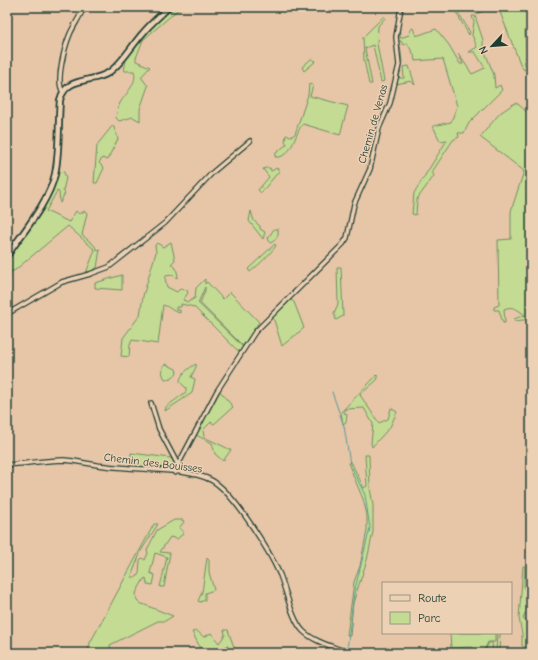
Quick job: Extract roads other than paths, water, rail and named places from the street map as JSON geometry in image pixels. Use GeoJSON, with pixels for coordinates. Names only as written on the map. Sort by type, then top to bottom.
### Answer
{"type":"FeatureCollection","features":[{"type":"Feature","properties":{"kind":"street"},"geometry":{"type":"LineString","coordinates":[[63,92],[60,84],[63,58],[70,34],[84,7]]}},
{"type":"Feature","properties":{"kind":"street"},"geometry":{"type":"LineString","coordinates":[[7,256],[35,214],[53,180],[57,157],[60,100],[63,92],[74,83],[108,73],[115,67],[144,31],[169,7]]}},
{"type":"Feature","properties":{"kind":"street","name":"Chemin de Venas"},"geometry":{"type":"LineString","coordinates":[[178,465],[217,391],[255,332],[344,244],[354,204],[370,169],[379,128],[390,103],[399,65],[397,33],[401,7]]}},
{"type":"Feature","properties":{"kind":"street"},"geometry":{"type":"LineString","coordinates":[[7,314],[62,282],[109,267],[165,223],[213,172],[250,141]]}},
{"type":"Feature","properties":{"kind":"street"},"geometry":{"type":"LineString","coordinates":[[151,403],[159,429],[178,465],[175,473]]}},
{"type":"Feature","properties":{"kind":"street","name":"Chemin des Bouisses"},"geometry":{"type":"LineString","coordinates":[[7,465],[65,460],[175,473],[210,480],[231,499],[248,521],[275,566],[303,631],[309,636],[349,653]]}},
{"type":"Feature","properties":{"kind":"waterway"},"geometry":{"type":"LineString","coordinates":[[526,66],[531,62]]}},
{"type":"Feature","properties":{"kind":"waterway"},"geometry":{"type":"LineString","coordinates":[[332,392],[344,426],[350,464],[365,495],[370,528],[354,593],[347,650]]}}]}
